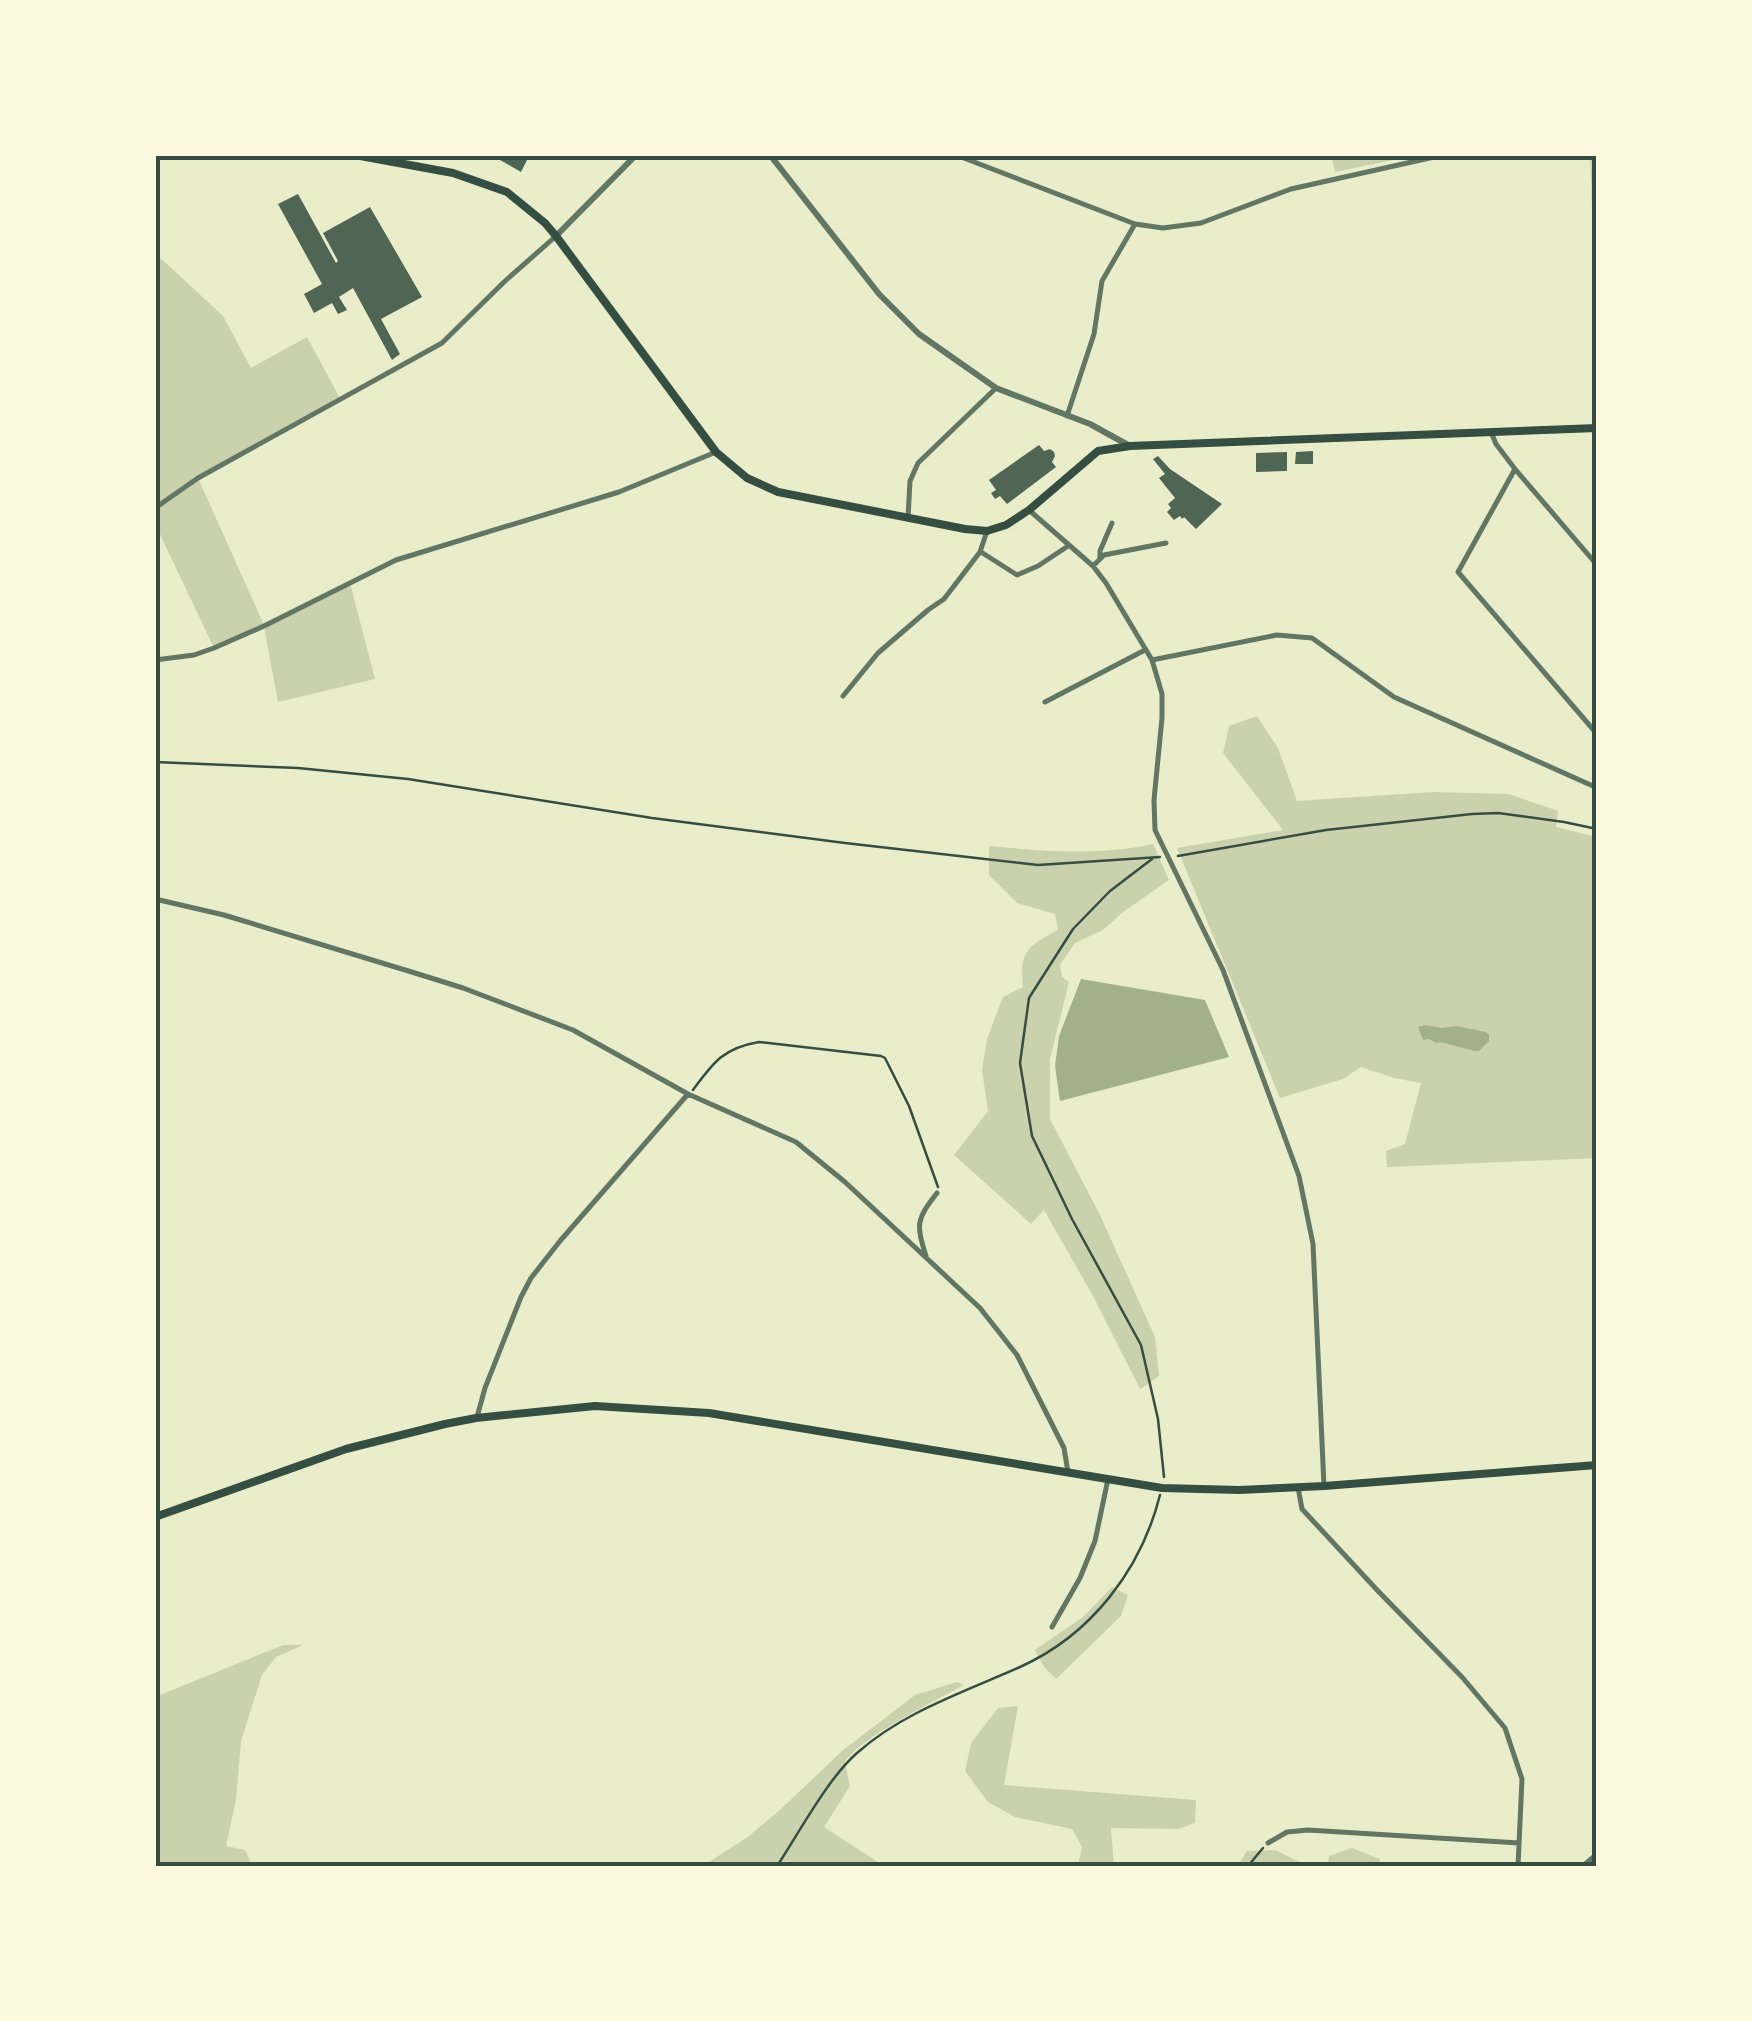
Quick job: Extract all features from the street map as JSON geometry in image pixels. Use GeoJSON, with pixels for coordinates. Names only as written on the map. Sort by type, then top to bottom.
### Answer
{"type":"FeatureCollection","features":[{"type":"Feature","properties":{"kind":"main road"},"geometry":{"type":"LineString","coordinates":[[355,155],[453,172],[506,192],[556,236],[716,452],[747,478],[778,492],[988,531],[1029,510],[1098,451],[1130,446],[1597,428]]}},
{"type":"Feature","properties":{"kind":"main road"},"geometry":{"type":"LineString","coordinates":[[155,1517],[346,1450],[476,1418],[595,1406],[709,1413],[1162,1488],[1324,1486],[1597,1464]]}},
{"type":"Feature","properties":{"kind":"street"},"geometry":{"type":"LineString","coordinates":[[155,508],[198,478],[442,343],[636,155]]}},
{"type":"Feature","properties":{"kind":"street"},"geometry":{"type":"LineString","coordinates":[[770,155],[897,314],[920,334],[996,388],[1090,424],[1130,446]]}},
{"type":"Feature","properties":{"kind":"street"},"geometry":{"type":"LineString","coordinates":[[956,155],[1135,224],[1163,228],[1201,224],[1292,190],[1443,155]]}},
{"type":"Feature","properties":{"kind":"street"},"geometry":{"type":"LineString","coordinates":[[1067,416],[1094,334],[1102,281],[1135,224]]}},
{"type":"Feature","properties":{"kind":"street"},"geometry":{"type":"LineString","coordinates":[[908,518],[910,481],[918,463],[996,388]]}},
{"type":"Feature","properties":{"kind":"street"},"geometry":{"type":"LineString","coordinates":[[1491,432],[1515,469],[1597,565]]}},
{"type":"Feature","properties":{"kind":"street"},"geometry":{"type":"LineString","coordinates":[[155,660],[194,656],[214,648],[396,560],[619,492],[716,452]]}},
{"type":"Feature","properties":{"kind":"street"},"geometry":{"type":"LineString","coordinates":[[1515,469],[1458,572],[1597,734]]}},
{"type":"Feature","properties":{"kind":"street"},"geometry":{"type":"LineString","coordinates":[[1029,510],[1093,566],[1152,660],[1162,694],[1155,830],[1223,970],[1299,1176],[1313,1244],[1324,1486]]}},
{"type":"Feature","properties":{"kind":"street"},"geometry":{"type":"LineString","coordinates":[[1100,559],[1112,523]]}},
{"type":"Feature","properties":{"kind":"street"},"geometry":{"type":"LineString","coordinates":[[842,696],[878,653],[944,599],[980,552],[988,531]]}},
{"type":"Feature","properties":{"kind":"street"},"geometry":{"type":"LineString","coordinates":[[1093,566],[1104,555],[1166,543]]}},
{"type":"Feature","properties":{"kind":"street"},"geometry":{"type":"LineString","coordinates":[[980,552],[1017,574],[1038,566],[1068,546]]}},
{"type":"Feature","properties":{"kind":"street"},"geometry":{"type":"LineString","coordinates":[[1152,660],[1277,635],[1312,638],[1394,697],[1593,786],[1597,783]]}},
{"type":"Feature","properties":{"kind":"street"},"geometry":{"type":"LineString","coordinates":[[1045,702],[1145,650]]}},
{"type":"Feature","properties":{"kind":"street"},"geometry":{"type":"LineString","coordinates":[[155,898],[224,915],[462,988],[573,1030],[688,1094],[796,1142],[845,1182],[980,1308],[1017,1355],[1064,1448],[1068,1472]]}},
{"type":"Feature","properties":{"kind":"street"},"geometry":{"type":"LineString","coordinates":[[476,1418],[521,1297],[532,1278],[688,1094]]}},
{"type":"Feature","properties":{"kind":"street"},"geometry":{"type":"LineString","coordinates":[[927,1259],[917,1226],[937,1193]]}},
{"type":"Feature","properties":{"kind":"street"},"geometry":{"type":"LineString","coordinates":[[1052,1627],[1096,1541],[1108,1479]]}},
{"type":"Feature","properties":{"kind":"street"},"geometry":{"type":"LineString","coordinates":[[1298,1487],[1302,1508],[1505,1728],[1522,1779],[1518,1866]]}},
{"type":"Feature","properties":{"kind":"street"},"geometry":{"type":"LineString","coordinates":[[1268,1843],[1286,1832],[1308,1830],[1519,1842]]}},
{"type":"Feature","properties":{"kind":"street"},"geometry":{"type":"LineString","coordinates":[[1583,1866],[1597,1854]]}},
{"type":"Feature","properties":{"kind":"path"},"geometry":{"type":"LineString","coordinates":[[155,762],[298,768],[408,780],[671,821],[1038,865],[1154,858],[1326,830],[1472,814],[1498,813],[1597,829]]}},
{"type":"Feature","properties":{"kind":"path"},"geometry":{"type":"LineString","coordinates":[[688,1094],[714,1062],[744,1045],[771,1044],[880,1056],[892,1068],[909,1106],[938,1181],[937,1193]]}},
{"type":"Feature","properties":{"kind":"path"},"geometry":{"type":"LineString","coordinates":[[1248,1866],[1268,1843]]}},
{"type":"Feature","properties":{"kind":"shaded area"},"geometry":{"type":"Polygon","coordinates":[[[1331,155],[1396,155],[1398,159],[1335,172],[1331,155]]]}},
{"type":"Feature","properties":{"kind":"shaded area"},"geometry":{"type":"Polygon","coordinates":[[[1590,155],[1597,155],[1596,310],[1590,155]]]}},
{"type":"Feature","properties":{"kind":"shaded area"},"geometry":{"type":"Polygon","coordinates":[[[155,253],[223,316],[251,368],[307,337],[341,400],[198,478],[264,625],[350,583],[375,679],[278,702],[264,627],[214,648],[155,524],[155,253]]]}},
{"type":"Feature","properties":{"kind":"shaded area"},"geometry":{"type":"Polygon","coordinates":[[[1257,716],[1278,748],[1297,801],[1432,792],[1509,794],[1558,811],[1556,827],[1597,837],[1597,1158],[1387,1167],[1386,1151],[1405,1144],[1421,1083],[1361,1067],[1343,1079],[1280,1098],[1177,848],[1283,830],[1223,753],[1229,726],[1257,716]]]}},
{"type":"Feature","properties":{"kind":"shaded area"},"geometry":{"type":"Polygon","coordinates":[[[1153,844],[1169,880],[1103,930],[1075,943],[1060,965],[1062,977],[1069,982],[1050,1059],[1050,1119],[1100,1215],[1155,1337],[1159,1376],[1140,1389],[1044,1210],[1031,1224],[954,1155],[988,1111],[982,1070],[987,1039],[1003,997],[1023,987],[1024,957],[1028,951],[1058,930],[1055,914],[1017,903],[989,875],[989,846],[1092,851],[1153,844]]]}},
{"type":"Feature","properties":{"kind":"shaded area"},"geometry":{"type":"Polygon","coordinates":[[[1081,979],[1205,1000],[1229,1057],[1060,1101],[1055,1066],[1059,1036],[1081,979]]]}},
{"type":"Feature","properties":{"kind":"shaded area"},"geometry":{"type":"Polygon","coordinates":[[[1418,1027],[1486,1032],[1489,1041],[1475,1051],[1423,1040],[1418,1027]]]}},
{"type":"Feature","properties":{"kind":"shaded area"},"geometry":{"type":"Polygon","coordinates":[[[1112,1587],[1128,1595],[1121,1616],[1056,1679],[1035,1650],[1083,1617],[1112,1587]]]}},
{"type":"Feature","properties":{"kind":"shaded area"},"geometry":{"type":"Polygon","coordinates":[[[283,1645],[303,1645],[276,1657],[262,1675],[241,1741],[236,1800],[226,1846],[245,1850],[250,1860],[248,1866],[155,1866],[155,1697],[283,1645]]]}},
{"type":"Feature","properties":{"kind":"shaded area"},"geometry":{"type":"Polygon","coordinates":[[[957,1682],[964,1685],[882,1731],[845,1762],[850,1786],[824,1827],[884,1866],[703,1866],[749,1836],[842,1751],[915,1695],[957,1682]]]}},
{"type":"Feature","properties":{"kind":"shaded area"},"geometry":{"type":"Polygon","coordinates":[[[1018,1706],[1004,1785],[1196,1800],[1195,1823],[1178,1829],[1111,1828],[1114,1866],[1078,1866],[1082,1847],[1072,1829],[1015,1817],[988,1802],[965,1771],[971,1743],[998,1708],[1018,1706]]]}},
{"type":"Feature","properties":{"kind":"shaded area"},"geometry":{"type":"Polygon","coordinates":[[[1352,1848],[1380,1859],[1380,1866],[1328,1866],[1329,1856],[1352,1848]]]}},
{"type":"Feature","properties":{"kind":"shaded area"},"geometry":{"type":"Polygon","coordinates":[[[1275,1850],[1308,1866],[1237,1866],[1247,1851],[1275,1850]]]}},
{"type":"Feature","properties":{"kind":"building"},"geometry":{"type":"Polygon","coordinates":[[[503,155],[518,155],[527,160],[521,172],[500,160],[503,155]]]}},
{"type":"Feature","properties":{"kind":"building"},"geometry":{"type":"Polygon","coordinates":[[[298,194],[336,263],[323,233],[370,207],[422,297],[381,319],[400,354],[392,360],[353,288],[339,297],[347,310],[338,314],[332,303],[314,313],[304,294],[322,284],[278,204],[298,194]]]}},
{"type":"Feature","properties":{"kind":"building"},"geometry":{"type":"Polygon","coordinates":[[[1039,445],[1044,451],[1054,452],[1052,462],[1056,467],[1007,504],[1000,496],[995,499],[991,493],[996,490],[989,480],[1039,445]]]}},
{"type":"Feature","properties":{"kind":"building"},"geometry":{"type":"Polygon","coordinates":[[[1313,451],[1313,464],[1295,464],[1296,452],[1313,451]]]}},
{"type":"Feature","properties":{"kind":"building"},"geometry":{"type":"Polygon","coordinates":[[[1287,452],[1287,471],[1256,472],[1256,453],[1287,452]]]}},
{"type":"Feature","properties":{"kind":"building"},"geometry":{"type":"Polygon","coordinates":[[[1158,456],[1170,469],[1222,504],[1196,529],[1184,517],[1174,520],[1167,512],[1171,508],[1168,504],[1175,498],[1159,478],[1165,474],[1153,459],[1158,456]]]}}]}
